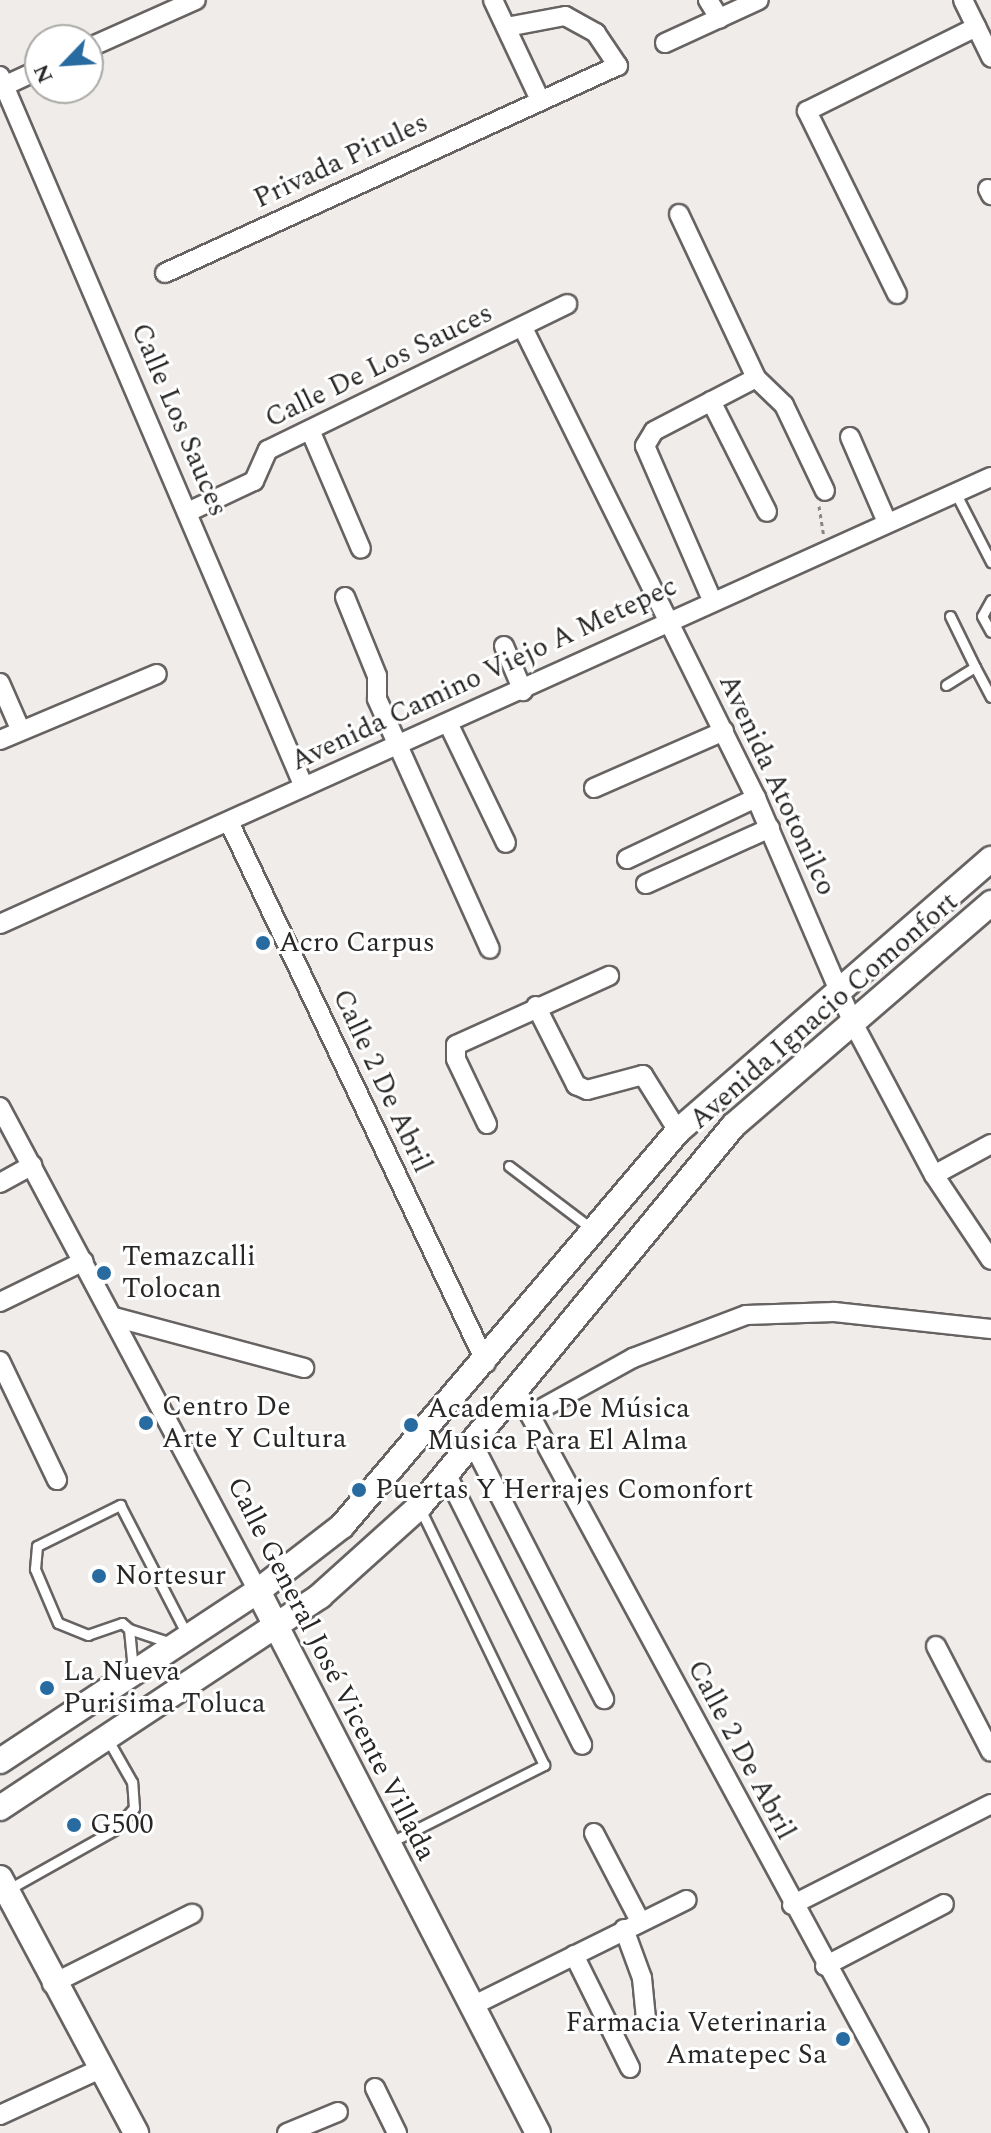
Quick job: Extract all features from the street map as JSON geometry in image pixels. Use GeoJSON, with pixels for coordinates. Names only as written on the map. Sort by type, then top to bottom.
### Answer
{"type":"FeatureCollection","features":[{"type":"Feature","properties":{"kind":"main road","name":"Avenida Ignacio Comonfort"},"geometry":{"type":"LineString","coordinates":[[0,1761],[258,1591],[377,1492],[678,1131],[991,859]]}},
{"type":"Feature","properties":{"kind":"main road","name":"Avenida Ignacio Comonfort"},"geometry":{"type":"LineString","coordinates":[[0,1808],[104,1735],[277,1626],[419,1507],[517,1391],[693,1169],[852,1021],[991,903]]}},
{"type":"Feature","properties":{"kind":"main road","name":"Calle General José Vicente Villada"},"geometry":{"type":"LineString","coordinates":[[258,1591],[538,2133]]}},
{"type":"Feature","properties":{"kind":"main road"},"geometry":{"type":"LineString","coordinates":[[3,1884],[52,1984],[136,2133]]}},
{"type":"Feature","properties":{"kind":"street"},"geometry":{"type":"LineString","coordinates":[[104,41],[196,0]]}},
{"type":"Feature","properties":{"kind":"street"},"geometry":{"type":"LineString","coordinates":[[493,0],[540,100]]}},
{"type":"Feature","properties":{"kind":"street"},"geometry":{"type":"LineString","coordinates":[[708,0],[720,19]]}},
{"type":"Feature","properties":{"kind":"street"},"geometry":{"type":"LineString","coordinates":[[665,43],[759,0]]}},
{"type":"Feature","properties":{"kind":"street"},"geometry":{"type":"LineString","coordinates":[[963,0],[991,57]]}},
{"type":"Feature","properties":{"kind":"street","name":"Privada Pirules"},"geometry":{"type":"LineString","coordinates":[[165,273],[618,66],[596,33],[565,16],[506,27]]}},
{"type":"Feature","properties":{"kind":"street"},"geometry":{"type":"LineString","coordinates":[[897,294],[807,111],[976,27]]}},
{"type":"Feature","properties":{"kind":"street"},"geometry":{"type":"LineString","coordinates":[[2,81],[24,74]]}},
{"type":"Feature","properties":{"kind":"street","name":"Calle Los Sauces"},"geometry":{"type":"LineString","coordinates":[[2,81],[304,787]]}},
{"type":"Feature","properties":{"kind":"street"},"geometry":{"type":"LineString","coordinates":[[679,214],[756,378],[784,405],[825,491]]}},
{"type":"Feature","properties":{"kind":"street","name":"Calle De Los Sauces"},"geometry":{"type":"LineString","coordinates":[[188,512],[254,481],[261,456],[567,304]]}},
{"type":"Feature","properties":{"kind":"street","name":"Avenida Atotonilco"},"geometry":{"type":"LineString","coordinates":[[523,328],[756,798],[852,1021],[934,1175],[991,1260]]}},
{"type":"Feature","properties":{"kind":"street"},"geometry":{"type":"LineString","coordinates":[[712,600],[645,446],[654,431],[756,378]]}},
{"type":"Feature","properties":{"kind":"street"},"geometry":{"type":"LineString","coordinates":[[711,401],[767,512]]}},
{"type":"Feature","properties":{"kind":"street"},"geometry":{"type":"LineString","coordinates":[[310,430],[361,549]]}},
{"type":"Feature","properties":{"kind":"street"},"geometry":{"type":"LineString","coordinates":[[850,437],[887,522]]}},
{"type":"Feature","properties":{"kind":"street","name":"Avenida Camino Viejo A Metepec"},"geometry":{"type":"LineString","coordinates":[[0,924],[523,691],[829,547],[991,477]]}},
{"type":"Feature","properties":{"kind":"street"},"geometry":{"type":"LineString","coordinates":[[345,597],[399,745],[490,949]]}},
{"type":"Feature","properties":{"kind":"street"},"geometry":{"type":"LineString","coordinates":[[504,646],[523,691]]}},
{"type":"Feature","properties":{"kind":"street"},"geometry":{"type":"LineString","coordinates":[[0,740],[157,674]]}},
{"type":"Feature","properties":{"kind":"street"},"geometry":{"type":"LineString","coordinates":[[0,683],[21,731]]}},
{"type":"Feature","properties":{"kind":"street"},"geometry":{"type":"LineString","coordinates":[[448,723],[506,843]]}},
{"type":"Feature","properties":{"kind":"street"},"geometry":{"type":"LineString","coordinates":[[594,788],[724,731]]}},
{"type":"Feature","properties":{"kind":"street"},"geometry":{"type":"LineString","coordinates":[[627,859],[756,798]]}},
{"type":"Feature","properties":{"kind":"street","name":"Calle 2 De Abril"},"geometry":{"type":"LineString","coordinates":[[229,822],[486,1363]]}},
{"type":"Feature","properties":{"kind":"street"},"geometry":{"type":"LineString","coordinates":[[646,884],[770,828]]}},
{"type":"Feature","properties":{"kind":"street"},"geometry":{"type":"LineString","coordinates":[[487,1124],[456,1059],[456,1045],[536,1006],[609,976]]}},
{"type":"Feature","properties":{"kind":"street"},"geometry":{"type":"LineString","coordinates":[[536,1006],[576,1085],[587,1090],[643,1075],[678,1131]]}},
{"type":"Feature","properties":{"kind":"street","name":"Calle General José Vicente Villada"},"geometry":{"type":"LineString","coordinates":[[0,1107],[258,1591]]}},
{"type":"Feature","properties":{"kind":"street"},"geometry":{"type":"LineString","coordinates":[[934,1175],[991,1144]]}},
{"type":"Feature","properties":{"kind":"street"},"geometry":{"type":"LineString","coordinates":[[0,1183],[32,1165]]}},
{"type":"Feature","properties":{"kind":"street"},"geometry":{"type":"LineString","coordinates":[[0,1302],[84,1261]]}},
{"type":"Feature","properties":{"kind":"street"},"geometry":{"type":"LineString","coordinates":[[530,1415],[633,1358],[746,1315],[834,1312],[991,1329]]}},
{"type":"Feature","properties":{"kind":"street"},"geometry":{"type":"LineString","coordinates":[[114,1317],[304,1368]]}},
{"type":"Feature","properties":{"kind":"street"},"geometry":{"type":"LineString","coordinates":[[0,1361],[57,1480]]}},
{"type":"Feature","properties":{"kind":"street","name":"Calle 2 De Abril"},"geometry":{"type":"LineString","coordinates":[[517,1391],[825,1966],[919,2133]]}},
{"type":"Feature","properties":{"kind":"street"},"geometry":{"type":"LineString","coordinates":[[473,1444],[604,1699]]}},
{"type":"Feature","properties":{"kind":"street"},"geometry":{"type":"LineString","coordinates":[[446,1473],[582,1745]]}},
{"type":"Feature","properties":{"kind":"street"},"geometry":{"type":"LineString","coordinates":[[936,1646],[991,1752]]}},
{"type":"Feature","properties":{"kind":"street"},"geometry":{"type":"LineString","coordinates":[[792,1905],[991,1804]]}},
{"type":"Feature","properties":{"kind":"street"},"geometry":{"type":"LineString","coordinates":[[594,1833],[632,1925],[646,2019]]}},
{"type":"Feature","properties":{"kind":"street"},"geometry":{"type":"LineString","coordinates":[[474,2005],[686,1900]]}},
{"type":"Feature","properties":{"kind":"street"},"geometry":{"type":"LineString","coordinates":[[825,1966],[944,1904]]}},
{"type":"Feature","properties":{"kind":"street"},"geometry":{"type":"LineString","coordinates":[[52,1984],[192,1914]]}},
{"type":"Feature","properties":{"kind":"street"},"geometry":{"type":"LineString","coordinates":[[574,1955],[630,2068]]}},
{"type":"Feature","properties":{"kind":"street"},"geometry":{"type":"LineString","coordinates":[[0,2115],[102,2068]]}},
{"type":"Feature","properties":{"kind":"street"},"geometry":{"type":"LineString","coordinates":[[375,2088],[397,2133]]}},
{"type":"Feature","properties":{"kind":"street"},"geometry":{"type":"LineString","coordinates":[[287,2133],[338,2112]]}},
{"type":"Feature","properties":{"kind":"lane"},"geometry":{"type":"LineString","coordinates":[[955,492],[991,562]]}},
{"type":"Feature","properties":{"kind":"lane"},"geometry":{"type":"LineString","coordinates":[[991,600],[982,616],[991,632]]}},
{"type":"Feature","properties":{"kind":"lane"},"geometry":{"type":"LineString","coordinates":[[950,616],[991,697]]}},
{"type":"Feature","properties":{"kind":"lane"},"geometry":{"type":"LineString","coordinates":[[946,685],[975,667]]}},
{"type":"Feature","properties":{"kind":"lane"},"geometry":{"type":"LineString","coordinates":[[509,1166],[594,1231]]}},
{"type":"Feature","properties":{"kind":"lane"},"geometry":{"type":"LineString","coordinates":[[109,1506],[127,1515],[180,1640],[129,1629],[122,1623],[88,1635],[58,1623],[35,1569],[37,1546],[109,1506]]}},
{"type":"Feature","properties":{"kind":"lane"},"geometry":{"type":"LineString","coordinates":[[388,1844],[544,1765],[419,1507]]}},
{"type":"Feature","properties":{"kind":"lane"},"geometry":{"type":"LineString","coordinates":[[129,1629],[133,1671]]}},
{"type":"Feature","properties":{"kind":"lane"},"geometry":{"type":"LineString","coordinates":[[3,1884],[114,1830],[134,1808],[132,1782],[104,1735]]}},
{"type":"Feature","properties":{"kind":"path"},"geometry":{"type":"LineString","coordinates":[[815,513],[829,547]]}},
{"type":"Feature","properties":{"kind":"place","name":"Acro Carpus"},"geometry":{"type":"Point","coordinates":[263,943]}},
{"type":"Feature","properties":{"kind":"place","name":"Temazcalli Tolocan"},"geometry":{"type":"Point","coordinates":[104,1273]}},
{"type":"Feature","properties":{"kind":"place","name":"Centro De Arte Y Cultura"},"geometry":{"type":"Point","coordinates":[146,1423]}},
{"type":"Feature","properties":{"kind":"place","name":"Academia De Música Musica Para El Alma"},"geometry":{"type":"Point","coordinates":[411,1425]}},
{"type":"Feature","properties":{"kind":"place","name":"Puertas Y Herrajes Comonfort"},"geometry":{"type":"Point","coordinates":[359,1490]}},
{"type":"Feature","properties":{"kind":"place","name":"Nortesur"},"geometry":{"type":"Point","coordinates":[99,1576]}},
{"type":"Feature","properties":{"kind":"place","name":"La Nueva Purisima Toluca"},"geometry":{"type":"Point","coordinates":[47,1688]}},
{"type":"Feature","properties":{"kind":"place","name":"G500"},"geometry":{"type":"Point","coordinates":[74,1825]}},
{"type":"Feature","properties":{"kind":"place","name":"Farmacia Veterinaria Amatepec Sa"},"geometry":{"type":"Point","coordinates":[843,2039]}}]}
